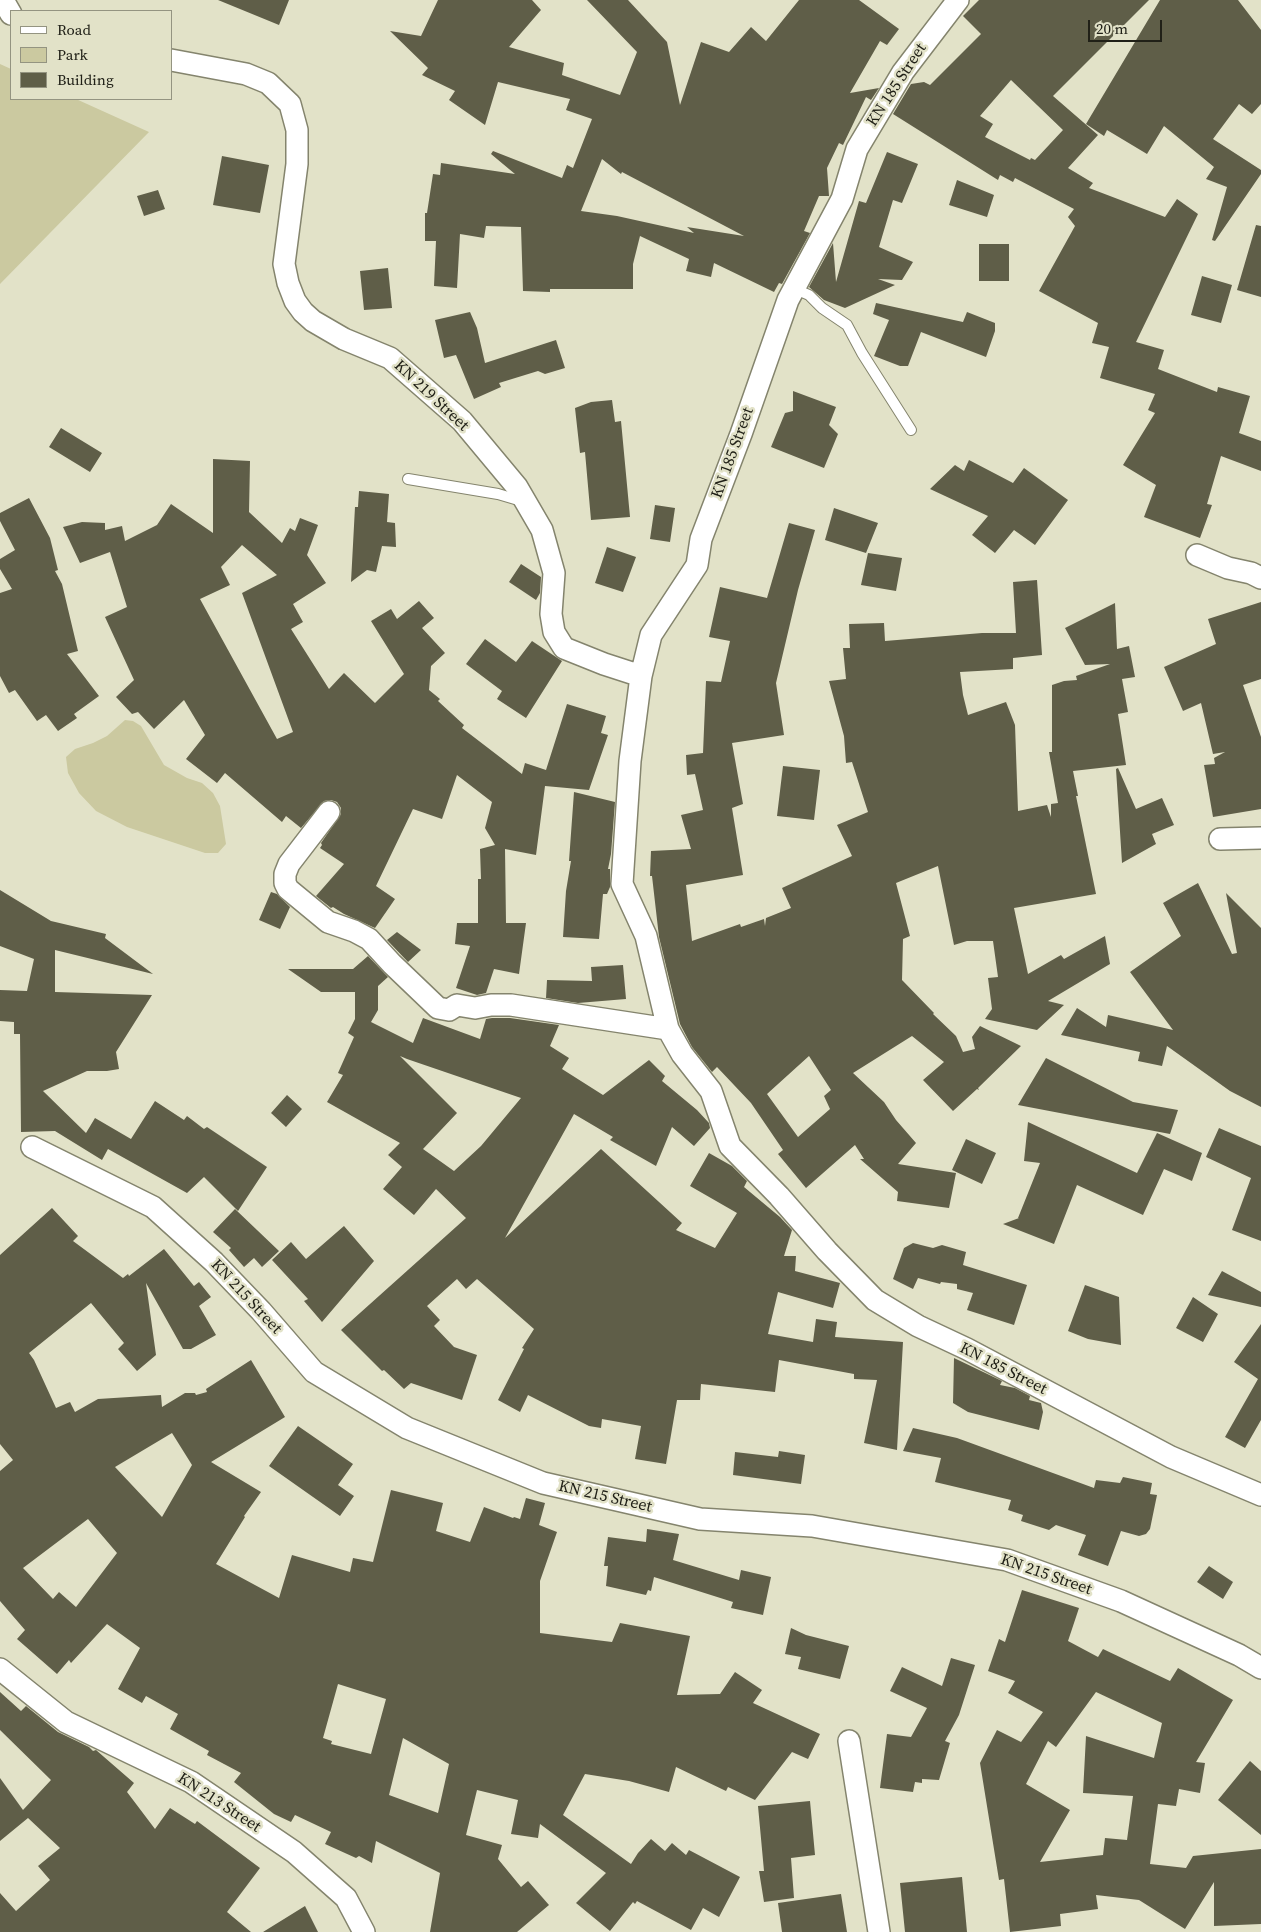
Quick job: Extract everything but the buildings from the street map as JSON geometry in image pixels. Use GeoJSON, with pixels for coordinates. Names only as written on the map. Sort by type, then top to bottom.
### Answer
{"type":"FeatureCollection","features":[{"type":"Feature","properties":{"kind":"street"},"geometry":{"type":"LineString","coordinates":[[3,0],[10,12]]}},
{"type":"Feature","properties":{"kind":"street","name":"KN 185 Street"},"geometry":{"type":"LineString","coordinates":[[958,0],[903,72],[857,149],[842,199],[788,300],[701,540],[697,565],[650,635],[641,676],[630,761],[622,884],[646,936],[668,1029],[682,1054],[711,1091],[730,1146],[779,1196],[826,1251],[875,1300],[918,1326],[967,1349],[1172,1457],[1261,1495]]}},
{"type":"Feature","properties":{"kind":"street","name":"KN 219 Street"},"geometry":{"type":"LineString","coordinates":[[172,60],[246,74],[268,83],[290,104],[297,130],[297,164],[284,264],[295,302],[312,321],[344,339],[390,358],[462,421],[517,487],[542,530],[554,573],[551,614],[554,632],[564,648],[641,676]]}},
{"type":"Feature","properties":{"kind":"street"},"geometry":{"type":"LineString","coordinates":[[1197,555],[1228,568],[1261,578]]}},
{"type":"Feature","properties":{"kind":"street"},"geometry":{"type":"LineString","coordinates":[[329,812],[289,864],[284,883],[288,889],[328,922],[354,931],[369,939],[438,1008],[449,1010],[457,1005],[475,1008],[491,1005],[511,1005],[668,1029]]}},
{"type":"Feature","properties":{"kind":"street"},"geometry":{"type":"LineString","coordinates":[[1220,839],[1261,838]]}},
{"type":"Feature","properties":{"kind":"street","name":"KN 215 Street"},"geometry":{"type":"LineString","coordinates":[[32,1146],[153,1207],[214,1262],[262,1311],[314,1372],[406,1428],[543,1483],[700,1519],[812,1526],[1007,1560],[1121,1601],[1240,1655],[1261,1668]]}},
{"type":"Feature","properties":{"kind":"street","name":"KN 213 Street"},"geometry":{"type":"LineString","coordinates":[[0,1669],[66,1722],[191,1782],[294,1852],[346,1898],[364,1932]]}},
{"type":"Feature","properties":{"kind":"street"},"geometry":{"type":"LineString","coordinates":[[849,1741],[879,1932]]}},
{"type":"Feature","properties":{"kind":"lane"},"geometry":{"type":"LineString","coordinates":[[788,300],[795,289],[809,295],[822,308],[847,325],[862,354],[911,430]]}},
{"type":"Feature","properties":{"kind":"lane"},"geometry":{"type":"LineString","coordinates":[[408,479],[498,494],[526,503]]}},
{"type":"Feature","properties":{"kind":"green space"},"geometry":{"type":"Polygon","coordinates":[[[0,64],[10,69],[10,100],[78,100],[149,132],[0,284],[0,64]]]}},
{"type":"Feature","properties":{"kind":"green space"},"geometry":{"type":"Polygon","coordinates":[[[125,720],[133,721],[141,726],[164,765],[187,778],[202,783],[213,793],[220,806],[226,844],[218,853],[205,853],[127,827],[96,811],[79,793],[68,773],[66,757],[75,749],[107,736],[125,720]]]}}]}
